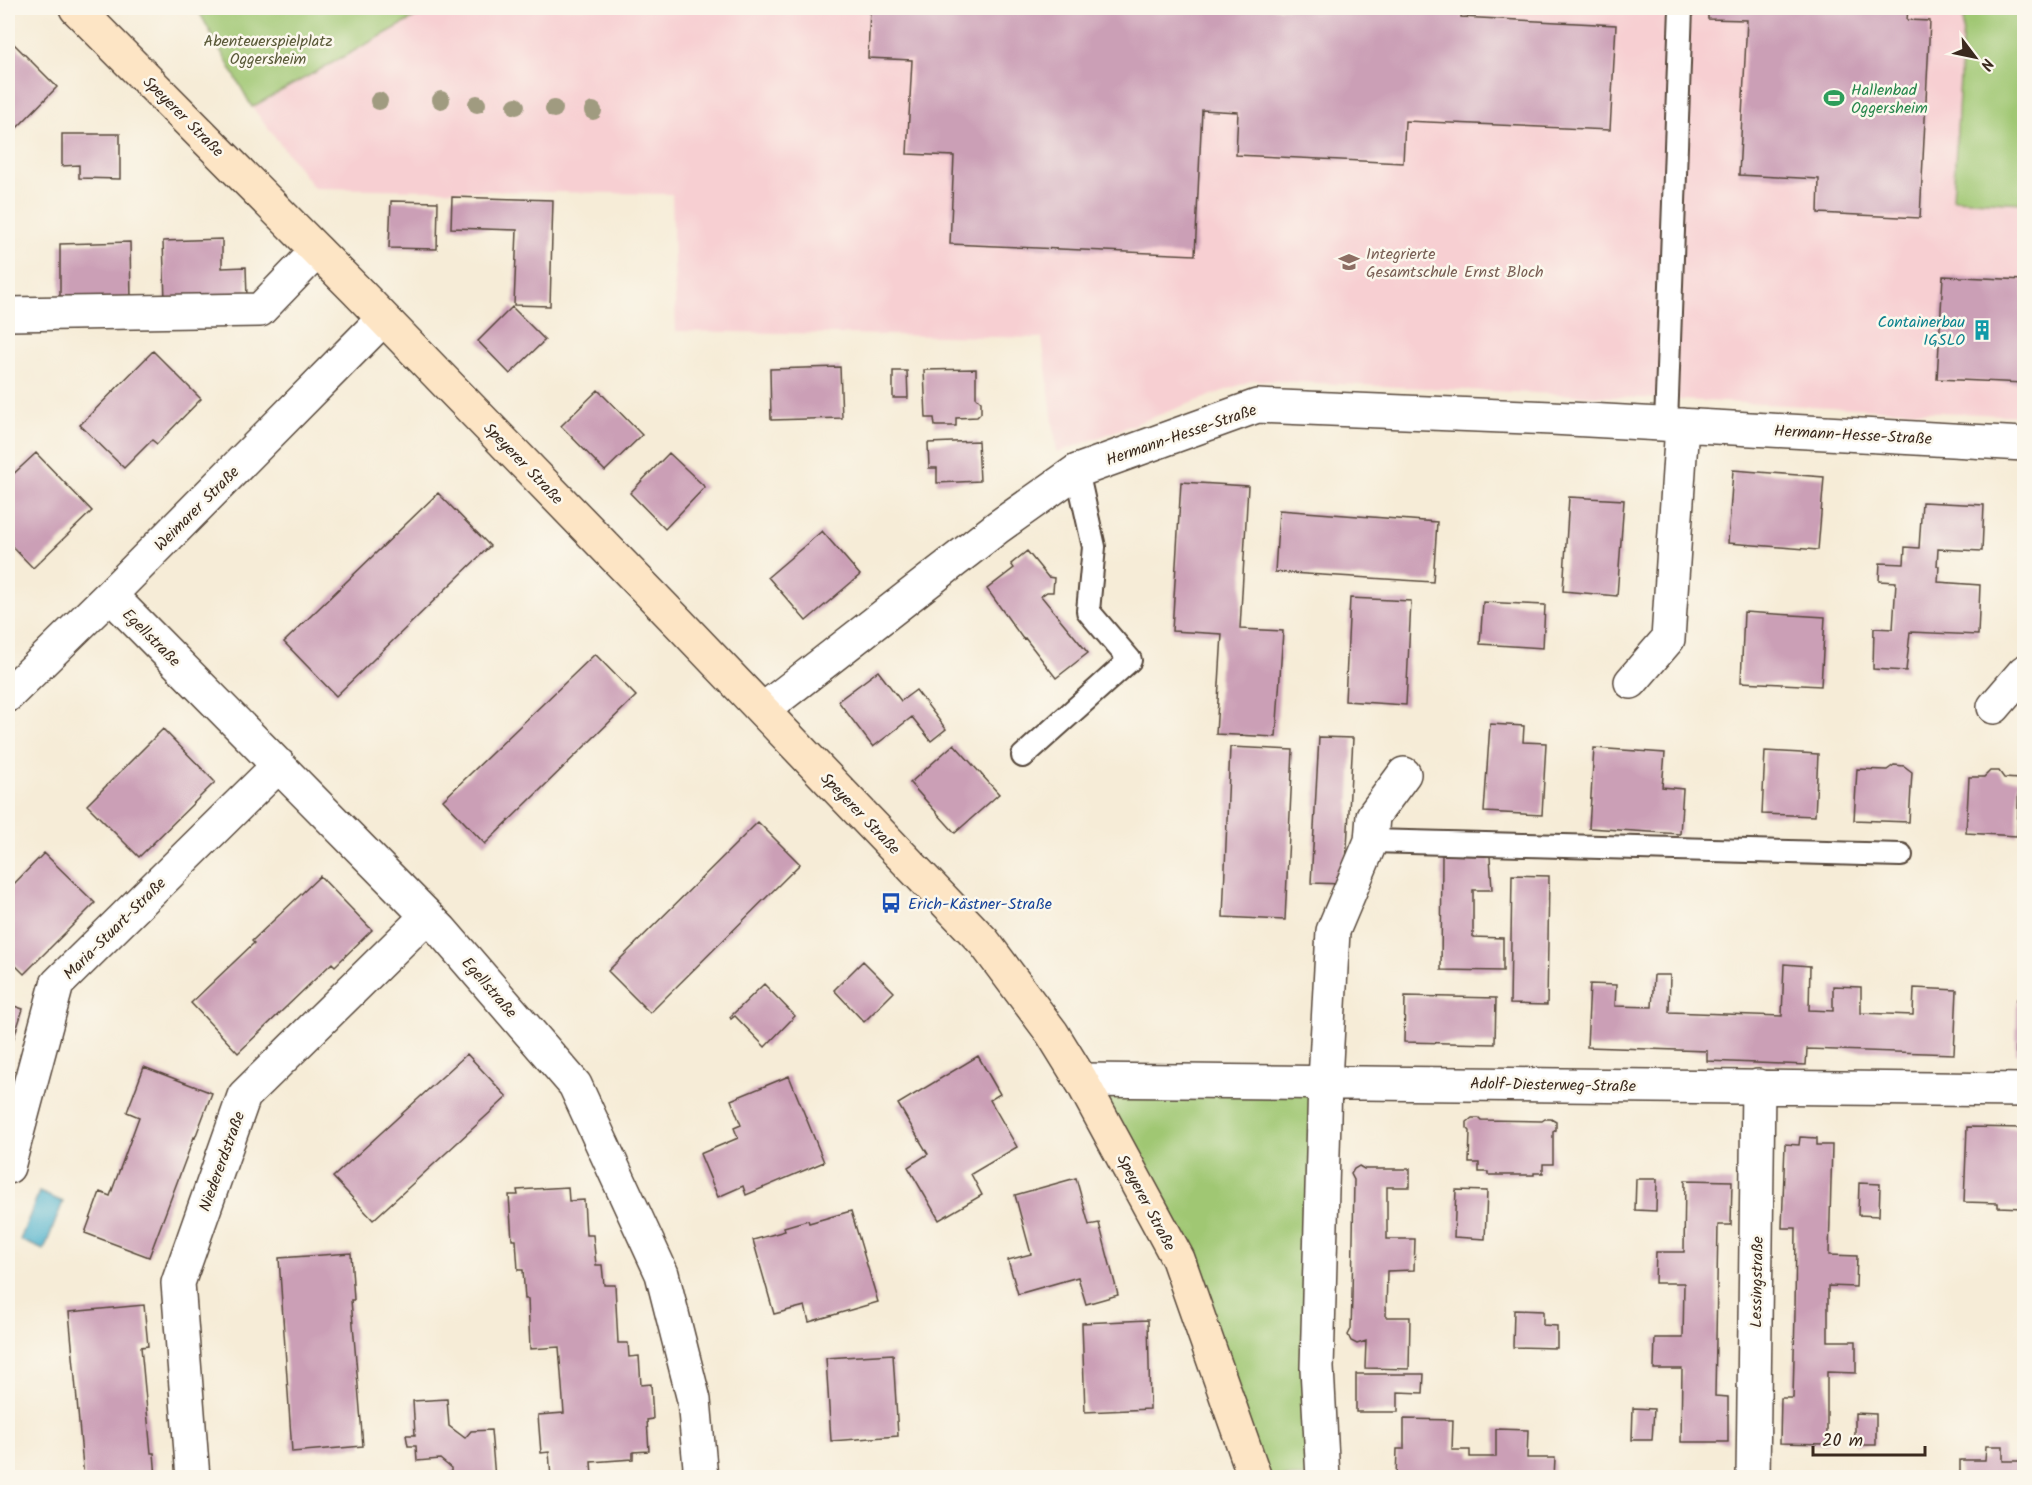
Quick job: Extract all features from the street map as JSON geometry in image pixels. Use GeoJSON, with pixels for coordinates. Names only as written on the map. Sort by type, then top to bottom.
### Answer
{"type":"FeatureCollection","features":[{"type":"Feature","properties":{"kind":"street","name":"Speyerer Straße"},"geometry":{"type":"LineString","coordinates":[[76,8],[317,251],[763,710],[984,942],[1052,1033],[1081,1080],[1178,1259],[1255,1478]]}},
{"type":"Feature","properties":{"kind":"street"},"geometry":{"type":"LineString","coordinates":[[8,314],[260,310],[317,251]]}},
{"type":"Feature","properties":{"kind":"street","name":"Weimarer Straße"},"geometry":{"type":"LineString","coordinates":[[8,695],[383,319]]}},
{"type":"Feature","properties":{"kind":"street","name":"Hermann-Hesse-Straße"},"geometry":{"type":"LineString","coordinates":[[763,710],[998,527],[1077,471],[1257,406],[1552,417],[2025,444]]}},
{"type":"Feature","properties":{"kind":"street"},"geometry":{"type":"LineString","coordinates":[[1631,682],[1668,639],[1674,424]]}},
{"type":"Feature","properties":{"kind":"street","name":"Egellstraße"},"geometry":{"type":"LineString","coordinates":[[110,595],[427,916],[575,1085],[662,1274],[694,1400],[701,1478]]}},
{"type":"Feature","properties":{"kind":"street"},"geometry":{"type":"LineString","coordinates":[[1994,706],[2025,672]]}},
{"type":"Feature","properties":{"kind":"street","name":"Maria-Stuart-Straße"},"geometry":{"type":"LineString","coordinates":[[8,1167],[57,984],[279,765]]}},
{"type":"Feature","properties":{"kind":"street"},"geometry":{"type":"LineString","coordinates":[[1323,1478],[1317,1368],[1325,1081],[1333,931],[1371,842],[1373,816],[1404,774]]}},
{"type":"Feature","properties":{"kind":"street","name":"Niedererdstraße"},"geometry":{"type":"LineString","coordinates":[[193,1478],[178,1283],[244,1096],[427,916]]}},
{"type":"Feature","properties":{"kind":"street","name":"Adolf-Diesterweg-Straße"},"geometry":{"type":"LineString","coordinates":[[1081,1080],[2025,1090]]}},
{"type":"Feature","properties":{"kind":"street","name":"Lessingstraße"},"geometry":{"type":"LineString","coordinates":[[1753,1478],[1758,1086]]}},
{"type":"Feature","properties":{"kind":"lane"},"geometry":{"type":"LineString","coordinates":[[1674,424],[1681,8]]}},
{"type":"Feature","properties":{"kind":"lane"},"geometry":{"type":"LineString","coordinates":[[1023,756],[1130,660],[1088,611],[1094,547],[1077,471]]}},
{"type":"Feature","properties":{"kind":"lane"},"geometry":{"type":"LineString","coordinates":[[1371,842],[1900,855]]}},
{"type":"Feature","properties":{"kind":"shaded area","name":"Integrierte Gesamtschule Ernst Bloch"},"geometry":{"type":"Polygon","coordinates":[[[432,8],[2024,8],[2024,416],[1253,380],[1057,453],[1042,338],[676,331],[672,194],[314,188],[252,107],[432,8]]]}},
{"type":"Feature","properties":{"kind":"green space","name":"Abenteuerspielplatz Oggersheim"},"geometry":{"type":"Polygon","coordinates":[[[197,8],[432,8],[252,107],[197,8]]]}},
{"type":"Feature","properties":{"kind":"green space"},"geometry":{"type":"Polygon","coordinates":[[[1964,8],[2024,8],[2024,203],[1953,199],[1964,8]]]}},
{"type":"Feature","properties":{"kind":"green space"},"geometry":{"type":"Polygon","coordinates":[[[1100,1090],[1313,1092],[1312,1477],[1266,1477],[1100,1090]]]}},
{"type":"Feature","properties":{"kind":"water"},"geometry":{"type":"Polygon","coordinates":[[[39,1192],[63,1202],[44,1250],[20,1240],[39,1192]]]}},
{"type":"Feature","properties":{"kind":"building"},"geometry":{"type":"Polygon","coordinates":[[[870,8],[1461,8],[1461,17],[1616,25],[1610,130],[1405,121],[1403,163],[1236,155],[1238,112],[1202,110],[1195,255],[950,244],[954,156],[907,154],[912,60],[868,58],[870,8]]]}},
{"type":"Feature","properties":{"kind":"building","name":"Hallenbad Oggersheim"},"geometry":{"type":"Polygon","coordinates":[[[1708,8],[1908,8],[1907,20],[1930,21],[1920,218],[1818,213],[1819,179],[1739,175],[1747,20],[1708,19],[1708,8]]]}},
{"type":"Feature","properties":{"kind":"building"},"geometry":{"type":"Polygon","coordinates":[[[11,41],[57,87],[13,132],[8,127],[8,44],[11,41]]]}},
{"type":"Feature","properties":{"kind":"building"},"geometry":{"type":"Polygon","coordinates":[[[62,134],[120,134],[120,179],[79,178],[79,165],[62,166],[62,134]]]}},
{"type":"Feature","properties":{"kind":"building"},"geometry":{"type":"Polygon","coordinates":[[[452,197],[553,200],[550,306],[514,305],[517,230],[451,228],[452,197]]]}},
{"type":"Feature","properties":{"kind":"building"},"geometry":{"type":"Polygon","coordinates":[[[391,201],[438,202],[437,249],[389,248],[391,201]]]}},
{"type":"Feature","properties":{"kind":"building"},"geometry":{"type":"Polygon","coordinates":[[[222,239],[222,268],[246,267],[247,298],[165,300],[163,241],[222,239]]]}},
{"type":"Feature","properties":{"kind":"building"},"geometry":{"type":"Polygon","coordinates":[[[130,242],[131,301],[60,302],[60,244],[130,242]]]}},
{"type":"Feature","properties":{"kind":"building","name":"Containerbau IGSLO"},"geometry":{"type":"Polygon","coordinates":[[[1943,276],[2024,280],[2024,383],[1937,379],[1943,276]]]}},
{"type":"Feature","properties":{"kind":"building"},"geometry":{"type":"Polygon","coordinates":[[[512,307],[545,340],[510,374],[478,341],[512,307]]]}},
{"type":"Feature","properties":{"kind":"building"},"geometry":{"type":"Polygon","coordinates":[[[153,351],[201,399],[157,444],[152,440],[124,468],[80,425],[153,351]]]}},
{"type":"Feature","properties":{"kind":"building"},"geometry":{"type":"Polygon","coordinates":[[[840,367],[842,418],[771,420],[770,369],[840,367]]]}},
{"type":"Feature","properties":{"kind":"building"},"geometry":{"type":"Polygon","coordinates":[[[976,369],[976,397],[981,402],[981,413],[977,417],[956,418],[956,426],[935,426],[934,418],[926,418],[924,370],[976,369]]]}},
{"type":"Feature","properties":{"kind":"building"},"geometry":{"type":"Polygon","coordinates":[[[893,371],[907,371],[908,398],[893,398],[893,371]]]}},
{"type":"Feature","properties":{"kind":"building"},"geometry":{"type":"Polygon","coordinates":[[[598,390],[642,435],[605,471],[561,426],[598,390]]]}},
{"type":"Feature","properties":{"kind":"building"},"geometry":{"type":"Polygon","coordinates":[[[978,441],[980,481],[937,483],[937,468],[929,468],[928,443],[978,441]]]}},
{"type":"Feature","properties":{"kind":"building"},"geometry":{"type":"Polygon","coordinates":[[[36,453],[92,511],[33,568],[8,542],[8,495],[13,490],[8,484],[8,479],[36,453]]]}},
{"type":"Feature","properties":{"kind":"building"},"geometry":{"type":"Polygon","coordinates":[[[669,453],[705,487],[665,529],[630,493],[669,453]]]}},
{"type":"Feature","properties":{"kind":"building"},"geometry":{"type":"Polygon","coordinates":[[[1733,470],[1824,477],[1818,550],[1728,543],[1733,470]]]}},
{"type":"Feature","properties":{"kind":"building"},"geometry":{"type":"Polygon","coordinates":[[[1181,482],[1248,486],[1240,629],[1283,631],[1276,737],[1216,734],[1222,634],[1172,631],[1181,482]]]}},
{"type":"Feature","properties":{"kind":"building"},"geometry":{"type":"Polygon","coordinates":[[[438,493],[490,546],[336,696],[284,642],[438,493]]]}},
{"type":"Feature","properties":{"kind":"building"},"geometry":{"type":"Polygon","coordinates":[[[1569,497],[1624,500],[1617,596],[1563,591],[1569,497]]]}},
{"type":"Feature","properties":{"kind":"building"},"geometry":{"type":"Polygon","coordinates":[[[1922,502],[1984,505],[1982,551],[1938,549],[1937,566],[1939,566],[1938,582],[1980,585],[1978,635],[1910,632],[1906,671],[1873,669],[1874,628],[1893,629],[1896,582],[1879,581],[1880,563],[1904,564],[1905,547],[1919,548],[1922,502]]]}},
{"type":"Feature","properties":{"kind":"building"},"geometry":{"type":"Polygon","coordinates":[[[1279,510],[1437,522],[1433,582],[1275,572],[1279,510]]]}},
{"type":"Feature","properties":{"kind":"building"},"geometry":{"type":"Polygon","coordinates":[[[822,531],[860,575],[806,621],[768,577],[822,531]]]}},
{"type":"Feature","properties":{"kind":"building"},"geometry":{"type":"Polygon","coordinates":[[[1027,551],[1048,577],[1054,578],[1053,592],[1047,592],[1041,596],[1088,653],[1056,678],[1025,638],[1023,639],[987,589],[1014,568],[1011,564],[1027,551]]]}},
{"type":"Feature","properties":{"kind":"building"},"geometry":{"type":"Polygon","coordinates":[[[1350,598],[1411,601],[1406,705],[1345,701],[1350,598]]]}},
{"type":"Feature","properties":{"kind":"building"},"geometry":{"type":"Polygon","coordinates":[[[1483,602],[1545,605],[1543,648],[1480,644],[1483,602]]]}},
{"type":"Feature","properties":{"kind":"building"},"geometry":{"type":"Polygon","coordinates":[[[1744,612],[1825,617],[1821,686],[1741,682],[1744,612]]]}},
{"type":"Feature","properties":{"kind":"building"},"geometry":{"type":"Polygon","coordinates":[[[595,654],[636,696],[485,844],[443,800],[595,654]]]}},
{"type":"Feature","properties":{"kind":"building"},"geometry":{"type":"Polygon","coordinates":[[[878,671],[901,701],[916,690],[946,729],[931,741],[912,717],[873,747],[838,701],[878,671]]]}},
{"type":"Feature","properties":{"kind":"building"},"geometry":{"type":"Polygon","coordinates":[[[1490,724],[1524,726],[1523,742],[1546,743],[1542,815],[1484,812],[1490,724]]]}},
{"type":"Feature","properties":{"kind":"building"},"geometry":{"type":"Polygon","coordinates":[[[163,729],[215,782],[139,857],[87,805],[163,729]]]}},
{"type":"Feature","properties":{"kind":"building"},"geometry":{"type":"Polygon","coordinates":[[[1319,737],[1353,738],[1345,884],[1311,883],[1319,737]]]}},
{"type":"Feature","properties":{"kind":"building"},"geometry":{"type":"Polygon","coordinates":[[[954,744],[999,794],[955,833],[910,783],[954,744]]]}},
{"type":"Feature","properties":{"kind":"building"},"geometry":{"type":"Polygon","coordinates":[[[1230,747],[1293,750],[1285,920],[1223,917],[1230,747]]]}},
{"type":"Feature","properties":{"kind":"building"},"geometry":{"type":"Polygon","coordinates":[[[1594,748],[1665,753],[1662,787],[1683,789],[1680,834],[1589,828],[1594,748]]]}},
{"type":"Feature","properties":{"kind":"building"},"geometry":{"type":"Polygon","coordinates":[[[1765,751],[1818,754],[1815,816],[1762,814],[1765,751]]]}},
{"type":"Feature","properties":{"kind":"building"},"geometry":{"type":"Polygon","coordinates":[[[1894,765],[1904,766],[1912,772],[1909,822],[1854,820],[1857,769],[1887,770],[1894,765]]]}},
{"type":"Feature","properties":{"kind":"building"},"geometry":{"type":"Polygon","coordinates":[[[1990,771],[1999,771],[2004,778],[2019,779],[2017,836],[1966,833],[1969,777],[1984,777],[1990,771]]]}},
{"type":"Feature","properties":{"kind":"building"},"geometry":{"type":"Polygon","coordinates":[[[758,822],[800,864],[650,1013],[608,971],[758,822]]]}},
{"type":"Feature","properties":{"kind":"building"},"geometry":{"type":"Polygon","coordinates":[[[44,853],[95,903],[24,974],[8,958],[8,890],[44,853]]]}},
{"type":"Feature","properties":{"kind":"building"},"geometry":{"type":"Polygon","coordinates":[[[1442,855],[1490,856],[1492,890],[1473,890],[1473,937],[1503,938],[1503,971],[1441,970],[1442,855]]]}},
{"type":"Feature","properties":{"kind":"building"},"geometry":{"type":"Polygon","coordinates":[[[1512,875],[1549,876],[1547,1005],[1510,1004],[1512,875]]]}},
{"type":"Feature","properties":{"kind":"building"},"geometry":{"type":"Polygon","coordinates":[[[320,876],[372,930],[335,966],[332,963],[238,1053],[191,1003],[320,876]]]}},
{"type":"Feature","properties":{"kind":"building"},"geometry":{"type":"Polygon","coordinates":[[[863,961],[894,992],[864,1022],[834,990],[863,961]]]}},
{"type":"Feature","properties":{"kind":"building"},"geometry":{"type":"Polygon","coordinates":[[[1784,964],[1810,966],[1809,1010],[1833,1011],[1833,986],[1861,987],[1861,1013],[1913,1015],[1914,988],[1957,990],[1954,1054],[1807,1049],[1806,1065],[1707,1061],[1707,1051],[1587,1047],[1590,984],[1616,985],[1615,1006],[1652,1007],[1654,975],[1670,975],[1669,1012],[1782,1016],[1784,964]]]}},
{"type":"Feature","properties":{"kind":"building"},"geometry":{"type":"Polygon","coordinates":[[[764,984],[795,1016],[765,1047],[735,1016],[731,1019],[730,1017],[764,984]]]}},
{"type":"Feature","properties":{"kind":"building"},"geometry":{"type":"Polygon","coordinates":[[[1405,996],[1496,998],[1495,1044],[1404,1042],[1405,996]]]}},
{"type":"Feature","properties":{"kind":"building"},"geometry":{"type":"Polygon","coordinates":[[[2017,999],[2024,1000],[2024,1054],[2016,1053],[2017,999]]]}},
{"type":"Feature","properties":{"kind":"building"},"geometry":{"type":"Polygon","coordinates":[[[8,1004],[23,1009],[8,1056],[8,1004]]]}},
{"type":"Feature","properties":{"kind":"building"},"geometry":{"type":"Polygon","coordinates":[[[467,1054],[507,1097],[373,1220],[333,1177],[467,1054]]]}},
{"type":"Feature","properties":{"kind":"building"},"geometry":{"type":"Polygon","coordinates":[[[978,1056],[1000,1094],[990,1100],[1017,1147],[971,1174],[982,1195],[939,1220],[908,1167],[928,1154],[898,1104],[978,1056]]]}},
{"type":"Feature","properties":{"kind":"building"},"geometry":{"type":"Polygon","coordinates":[[[144,1067],[212,1093],[149,1257],[85,1233],[100,1192],[110,1196],[139,1117],[127,1112],[144,1067]]]}},
{"type":"Feature","properties":{"kind":"building"},"geometry":{"type":"Polygon","coordinates":[[[789,1076],[824,1162],[746,1195],[743,1186],[718,1197],[700,1154],[738,1138],[734,1128],[741,1125],[731,1100],[789,1076]]]}},
{"type":"Feature","properties":{"kind":"building"},"geometry":{"type":"Polygon","coordinates":[[[1472,1118],[1542,1121],[1551,1119],[1556,1122],[1556,1130],[1553,1132],[1553,1164],[1543,1164],[1543,1173],[1534,1173],[1534,1175],[1488,1175],[1488,1172],[1479,1172],[1479,1163],[1469,1163],[1470,1131],[1467,1128],[1467,1122],[1472,1118]]]}},
{"type":"Feature","properties":{"kind":"building"},"geometry":{"type":"Polygon","coordinates":[[[1967,1127],[2024,1128],[2024,1208],[1998,1207],[1998,1203],[1964,1202],[1967,1127]]]}},
{"type":"Feature","properties":{"kind":"building"},"geometry":{"type":"Polygon","coordinates":[[[1800,1137],[1817,1138],[1817,1145],[1832,1145],[1829,1255],[1857,1256],[1856,1287],[1828,1286],[1828,1341],[1856,1341],[1856,1373],[1827,1372],[1827,1444],[1780,1443],[1781,1398],[1793,1398],[1795,1313],[1796,1228],[1782,1228],[1785,1144],[1799,1145],[1800,1137]]]}},
{"type":"Feature","properties":{"kind":"building"},"geometry":{"type":"Polygon","coordinates":[[[1359,1166],[1364,1169],[1410,1169],[1410,1187],[1387,1187],[1387,1239],[1415,1239],[1414,1270],[1387,1271],[1386,1317],[1410,1317],[1409,1369],[1365,1368],[1366,1341],[1357,1344],[1351,1341],[1348,1335],[1351,1329],[1352,1297],[1354,1180],[1351,1174],[1359,1166]]]}},
{"type":"Feature","properties":{"kind":"building"},"geometry":{"type":"Polygon","coordinates":[[[1076,1178],[1089,1225],[1099,1223],[1118,1295],[1086,1304],[1078,1277],[1018,1294],[1008,1260],[1031,1254],[1015,1195],[1076,1178]]]}},
{"type":"Feature","properties":{"kind":"building"},"geometry":{"type":"Polygon","coordinates":[[[1636,1179],[1657,1179],[1656,1211],[1635,1210],[1636,1179]]]}},
{"type":"Feature","properties":{"kind":"building"},"geometry":{"type":"Polygon","coordinates":[[[1685,1180],[1732,1181],[1731,1225],[1718,1225],[1715,1396],[1728,1397],[1728,1442],[1681,1442],[1682,1369],[1654,1369],[1655,1338],[1683,1338],[1684,1283],[1655,1283],[1656,1252],[1684,1252],[1685,1180]]]}},
{"type":"Feature","properties":{"kind":"building"},"geometry":{"type":"Polygon","coordinates":[[[1859,1183],[1880,1184],[1879,1216],[1858,1215],[1859,1183]]]}},
{"type":"Feature","properties":{"kind":"building"},"geometry":{"type":"Polygon","coordinates":[[[568,1187],[569,1201],[584,1200],[586,1235],[593,1235],[596,1265],[602,1265],[604,1285],[615,1285],[618,1343],[628,1343],[629,1357],[639,1356],[641,1385],[651,1384],[653,1419],[647,1420],[649,1451],[633,1452],[633,1459],[591,1462],[592,1476],[551,1478],[549,1452],[541,1453],[538,1415],[564,1413],[559,1347],[530,1349],[528,1299],[525,1299],[523,1270],[518,1270],[516,1240],[512,1240],[509,1195],[518,1195],[517,1190],[568,1187]]]}},
{"type":"Feature","properties":{"kind":"building"},"geometry":{"type":"Polygon","coordinates":[[[1456,1190],[1487,1191],[1485,1239],[1454,1237],[1456,1190]]]}},
{"type":"Feature","properties":{"kind":"building"},"geometry":{"type":"Polygon","coordinates":[[[851,1211],[878,1302],[809,1322],[805,1306],[774,1314],[753,1240],[785,1231],[784,1227],[808,1220],[809,1223],[851,1211]]]}},
{"type":"Feature","properties":{"kind":"building"},"geometry":{"type":"Polygon","coordinates":[[[351,1253],[354,1300],[351,1300],[363,1446],[292,1452],[279,1258],[351,1253]]]}},
{"type":"Feature","properties":{"kind":"building"},"geometry":{"type":"Polygon","coordinates":[[[144,1305],[148,1346],[141,1347],[151,1453],[154,1453],[156,1478],[84,1478],[69,1312],[144,1305]]]}},
{"type":"Feature","properties":{"kind":"building"},"geometry":{"type":"Polygon","coordinates":[[[1514,1310],[1543,1311],[1543,1325],[1557,1326],[1557,1348],[1513,1347],[1514,1310]]]}},
{"type":"Feature","properties":{"kind":"building"},"geometry":{"type":"Polygon","coordinates":[[[1148,1320],[1150,1409],[1085,1412],[1082,1323],[1148,1320]]]}},
{"type":"Feature","properties":{"kind":"building"},"geometry":{"type":"Polygon","coordinates":[[[893,1354],[898,1436],[831,1441],[826,1358],[893,1354]]]}},
{"type":"Feature","properties":{"kind":"building"},"geometry":{"type":"Polygon","coordinates":[[[1356,1374],[1424,1374],[1423,1393],[1398,1392],[1398,1412],[1356,1412],[1356,1374]]]}},
{"type":"Feature","properties":{"kind":"building"},"geometry":{"type":"Polygon","coordinates":[[[447,1399],[449,1426],[465,1438],[471,1431],[491,1430],[495,1478],[451,1478],[451,1468],[440,1459],[417,1461],[416,1446],[408,1446],[406,1435],[415,1435],[413,1401],[447,1399]]]}},
{"type":"Feature","properties":{"kind":"building"},"geometry":{"type":"Polygon","coordinates":[[[1633,1408],[1654,1409],[1652,1440],[1632,1440],[1633,1408]]]}},
{"type":"Feature","properties":{"kind":"building"},"geometry":{"type":"Polygon","coordinates":[[[1855,1413],[1876,1414],[1876,1445],[1855,1445],[1855,1413]]]}},
{"type":"Feature","properties":{"kind":"building"},"geometry":{"type":"Polygon","coordinates":[[[1404,1419],[1453,1420],[1452,1450],[1470,1450],[1470,1457],[1496,1457],[1496,1429],[1528,1430],[1527,1458],[1555,1458],[1554,1478],[1396,1478],[1397,1449],[1404,1449],[1404,1419]]]}},
{"type":"Feature","properties":{"kind":"building"},"geometry":{"type":"Polygon","coordinates":[[[1986,1446],[2003,1446],[2003,1461],[2024,1461],[2024,1478],[1960,1478],[1960,1460],[1985,1460],[1986,1446]]]}},
{"type":"Feature","properties":{"kind":"place","name":"Hallenbad Oggersheim"},"geometry":{"type":"Point","coordinates":[1834,98]}},
{"type":"Feature","properties":{"kind":"place","name":"Integrierte Gesamtschule Ernst Bloch"},"geometry":{"type":"Point","coordinates":[1349,262]}},
{"type":"Feature","properties":{"kind":"place","name":"Containerbau IGSLO"},"geometry":{"type":"Point","coordinates":[1982,330]}},
{"type":"Feature","properties":{"kind":"place","name":"Erich-Kästner-Straße"},"geometry":{"type":"Point","coordinates":[891,903]}}]}
